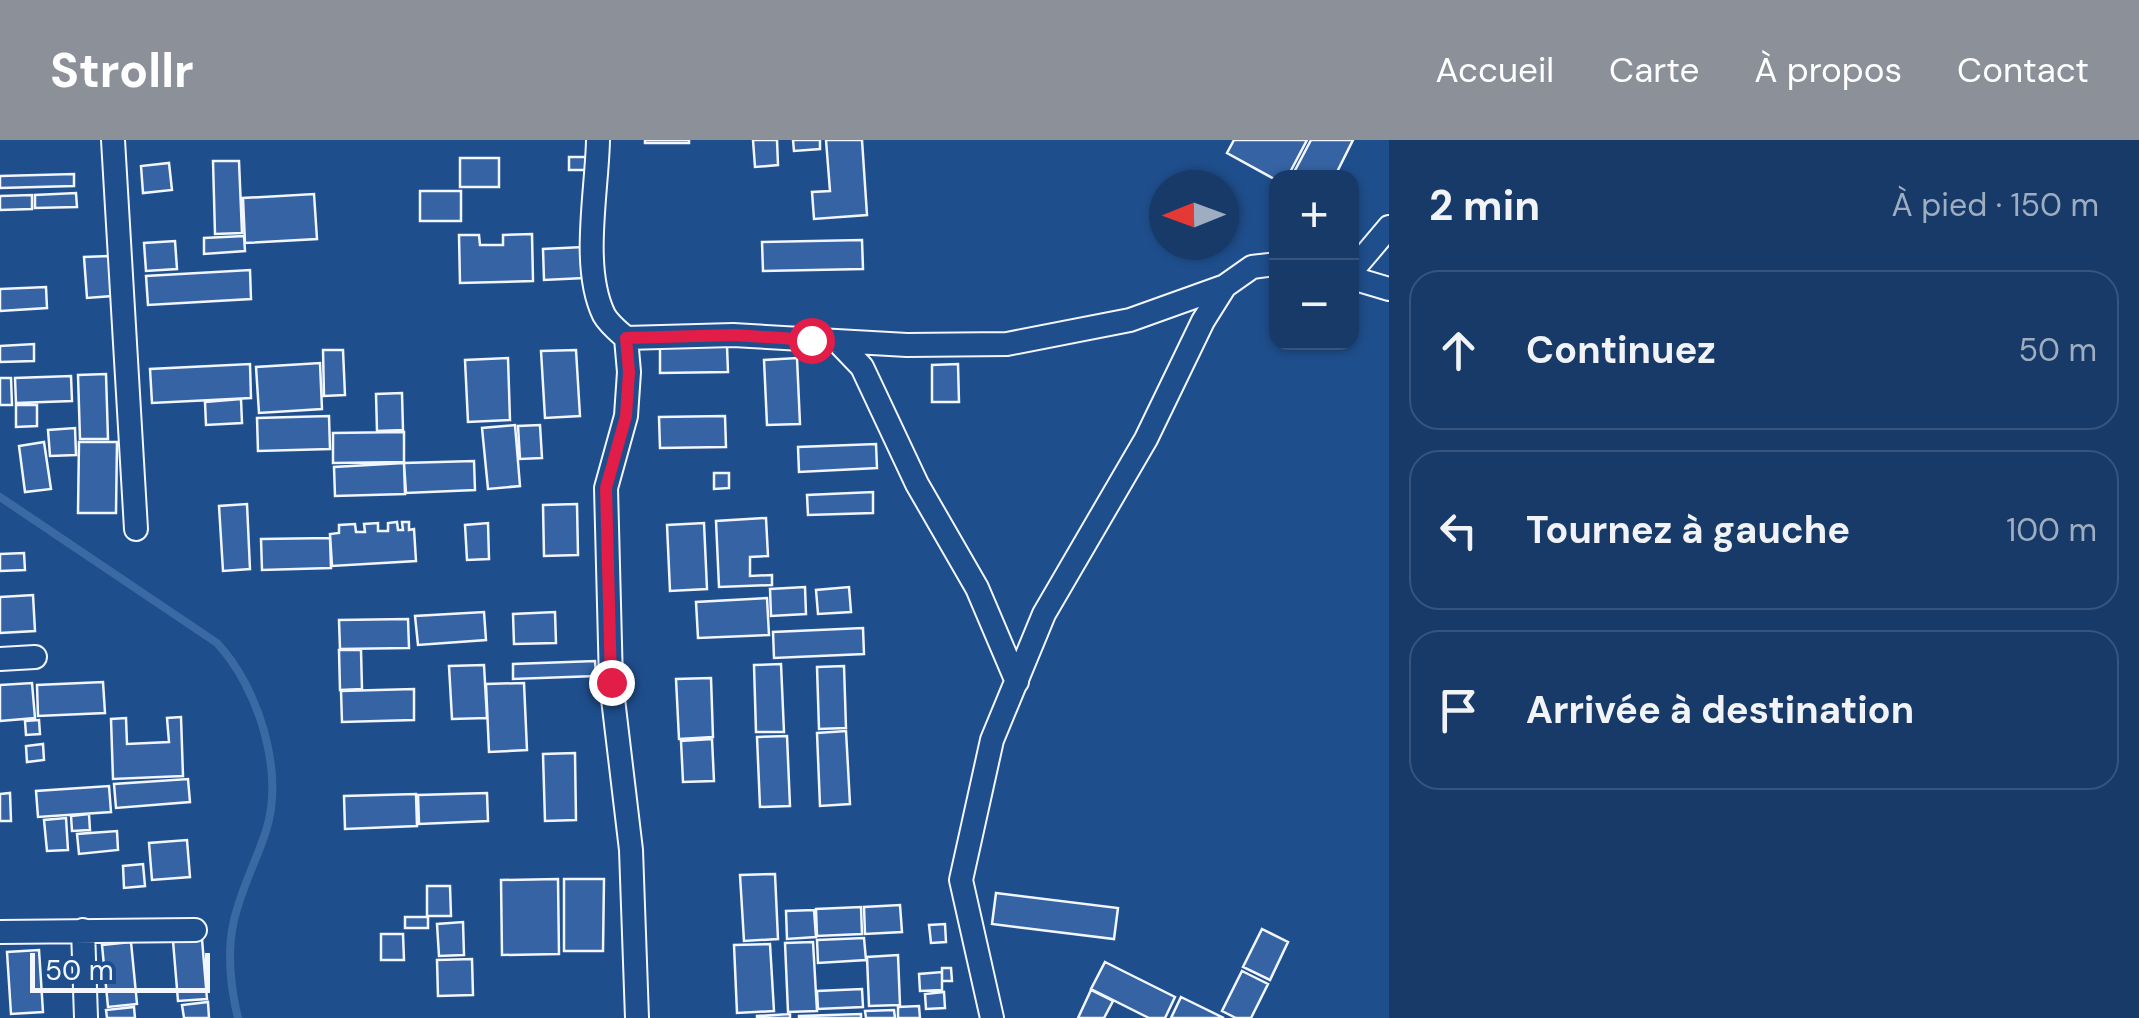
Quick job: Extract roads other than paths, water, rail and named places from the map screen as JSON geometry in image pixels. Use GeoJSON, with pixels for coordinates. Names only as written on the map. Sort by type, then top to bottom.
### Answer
{"type":"FeatureCollection","features":[{"type":"Feature","properties":{"kind":"street"},"geometry":{"type":"LineString","coordinates":[[113,140],[136,529]]}},
{"type":"Feature","properties":{"kind":"street"},"geometry":{"type":"LineString","coordinates":[[598,140],[593,263],[596,296],[606,320],[626,338],[629,372],[626,416],[606,488],[611,682],[631,850],[638,1018]]}},
{"type":"Feature","properties":{"kind":"street"},"geometry":{"type":"LineString","coordinates":[[1359,262],[1389,227]]}},
{"type":"Feature","properties":{"kind":"street"},"geometry":{"type":"LineString","coordinates":[[626,338],[734,335],[838,342],[1007,344],[1130,320],[1224,286],[1252,267],[1269,265]]}},
{"type":"Feature","properties":{"kind":"street"},"geometry":{"type":"LineString","coordinates":[[1359,280],[1389,290]]}},
{"type":"Feature","properties":{"kind":"street"},"geometry":{"type":"LineString","coordinates":[[992,1018],[961,880],[992,740],[1044,614],[1146,439],[1224,286]]}},
{"type":"Feature","properties":{"kind":"street"},"geometry":{"type":"LineString","coordinates":[[838,342],[862,367],[917,484],[978,588],[1016,682]]}},
{"type":"Feature","properties":{"kind":"street"},"geometry":{"type":"LineString","coordinates":[[0,659],[36,657]]}},
{"type":"Feature","properties":{"kind":"street"},"geometry":{"type":"LineString","coordinates":[[83,930],[86,1018]]}},
{"type":"Feature","properties":{"kind":"street"},"geometry":{"type":"LineString","coordinates":[[0,932],[195,930]]}},
{"type":"Feature","properties":{"kind":"waterway"},"geometry":{"type":"LineString","coordinates":[[0,497],[217,643],[232,661],[256,706],[270,757],[271,808],[231,936],[233,996],[238,1018]]}}]}
